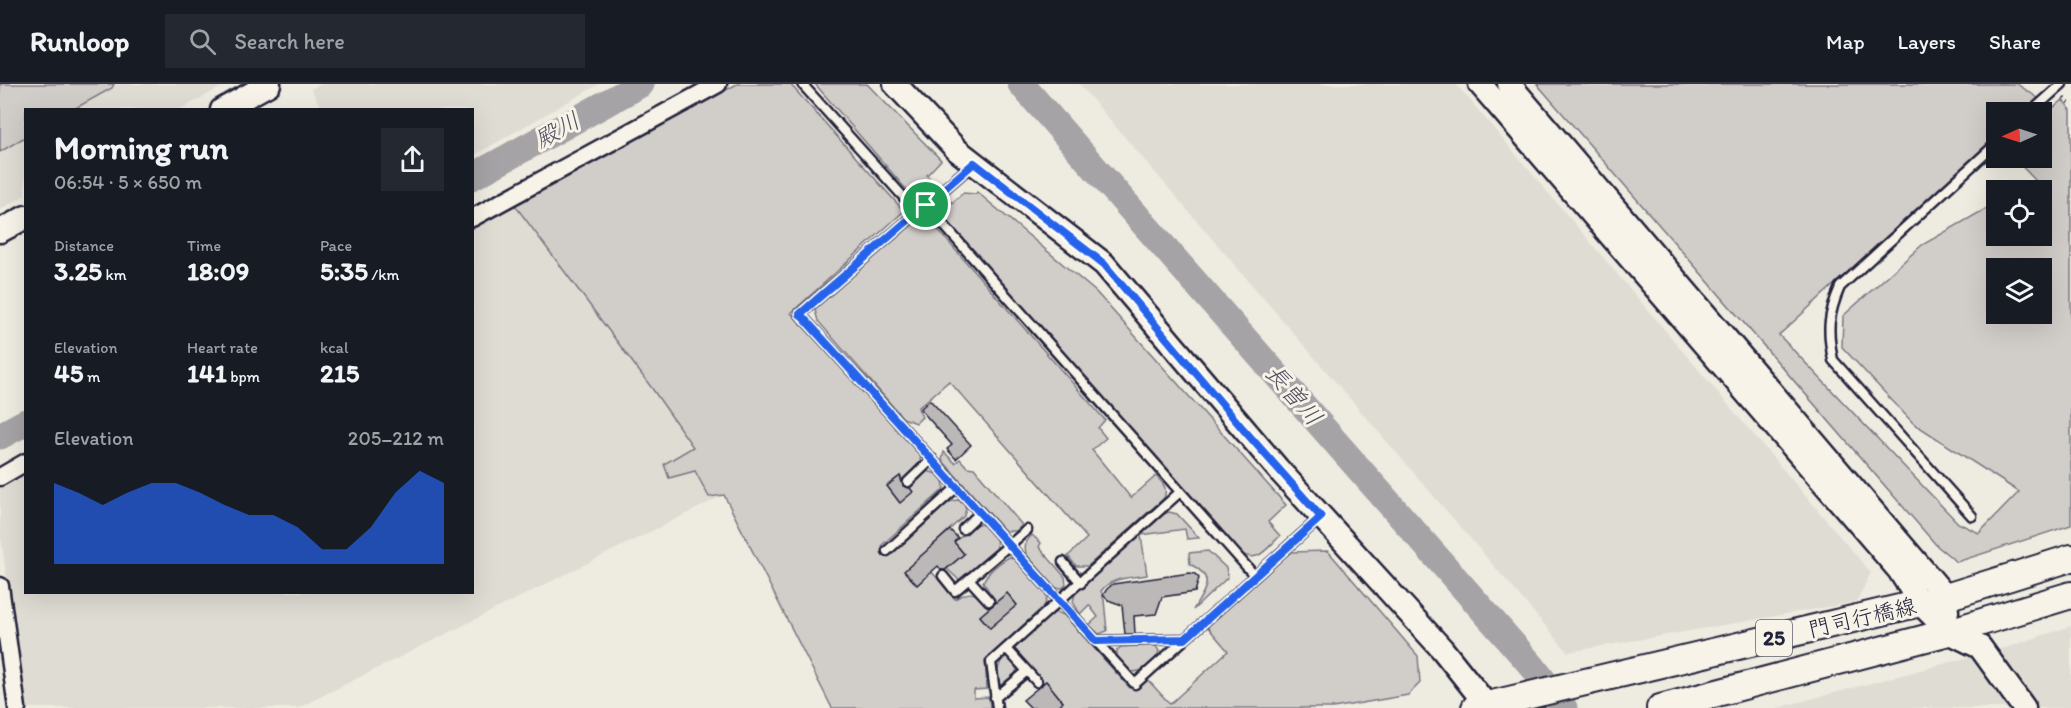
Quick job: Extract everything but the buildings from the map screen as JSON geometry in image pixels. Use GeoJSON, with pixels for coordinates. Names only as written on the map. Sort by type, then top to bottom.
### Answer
{"type":"FeatureCollection","features":[{"type":"Feature","properties":{"kind":"main road","name":"門司行橋線"},"geometry":{"type":"LineString","coordinates":[[1484,707],[1946,597],[2071,558]]}},
{"type":"Feature","properties":{"kind":"main road","name":"門司行橋線"},"geometry":{"type":"LineString","coordinates":[[1660,708],[1949,633],[2071,595]]}},
{"type":"Feature","properties":{"kind":"street"},"geometry":{"type":"LineString","coordinates":[[226,108],[269,84]]}},
{"type":"Feature","properties":{"kind":"street"},"geometry":{"type":"LineString","coordinates":[[474,217],[718,84]]}},
{"type":"Feature","properties":{"kind":"street"},"geometry":{"type":"LineString","coordinates":[[895,84],[957,150],[1104,264],[1262,451],[1442,650],[1484,707]]}},
{"type":"Feature","properties":{"kind":"street"},"geometry":{"type":"LineString","coordinates":[[1480,84],[1899,570],[1920,603],[1949,633],[1980,647],[2024,708]]}},
{"type":"Feature","properties":{"kind":"street"},"geometry":{"type":"LineString","coordinates":[[1509,84],[1946,597],[1949,633]]}},
{"type":"Feature","properties":{"kind":"street"},"geometry":{"type":"LineString","coordinates":[[0,231],[24,218]]}},
{"type":"Feature","properties":{"kind":"street"},"geometry":{"type":"LineString","coordinates":[[0,477],[24,463]]}},
{"type":"Feature","properties":{"kind":"street"},"geometry":{"type":"LineString","coordinates":[[0,586],[16,708]]}},
{"type":"Feature","properties":{"kind":"lane"},"geometry":{"type":"LineString","coordinates":[[802,84],[917,212]]}},
{"type":"Feature","properties":{"kind":"lane"},"geometry":{"type":"LineString","coordinates":[[2042,102],[2062,84]]}},
{"type":"Feature","properties":{"kind":"lane"},"geometry":{"type":"LineString","coordinates":[[1972,516],[1833,360],[1829,338],[1831,309],[1840,287],[1986,153]]}},
{"type":"Feature","properties":{"kind":"lane"},"geometry":{"type":"LineString","coordinates":[[974,163],[800,314],[1135,684],[1321,517]]}},
{"type":"Feature","properties":{"kind":"lane"},"geometry":{"type":"LineString","coordinates":[[926,205],[1255,576]]}},
{"type":"Feature","properties":{"kind":"lane"},"geometry":{"type":"LineString","coordinates":[[908,482],[932,459]]}},
{"type":"Feature","properties":{"kind":"lane"},"geometry":{"type":"LineString","coordinates":[[887,551],[957,487]]}},
{"type":"Feature","properties":{"kind":"lane"},"geometry":{"type":"LineString","coordinates":[[997,708],[991,662],[1180,492]]}},
{"type":"Feature","properties":{"kind":"lane"},"geometry":{"type":"LineString","coordinates":[[963,529],[981,513]]}},
{"type":"Feature","properties":{"kind":"lane"},"geometry":{"type":"LineString","coordinates":[[943,576],[955,591],[1028,530]]}},
{"type":"Feature","properties":{"kind":"lane"},"geometry":{"type":"LineString","coordinates":[[1064,562],[1081,583]]}},
{"type":"Feature","properties":{"kind":"lane"},"geometry":{"type":"LineString","coordinates":[[969,579],[989,601]]}},
{"type":"Feature","properties":{"kind":"lane"},"geometry":{"type":"LineString","coordinates":[[1096,641],[1185,639]]}},
{"type":"Feature","properties":{"kind":"lane"},"geometry":{"type":"LineString","coordinates":[[1007,648],[1037,682]]}},
{"type":"Feature","properties":{"kind":"lane"},"geometry":{"type":"LineString","coordinates":[[995,698],[1027,671]]}},
{"type":"Feature","properties":{"kind":"shaded area"},"geometry":{"type":"Polygon","coordinates":[[[0,84],[227,84],[183,108],[24,108],[24,196],[0,210],[0,84]]]}},
{"type":"Feature","properties":{"kind":"shaded area"},"geometry":{"type":"Polygon","coordinates":[[[0,84],[114,84],[112,88],[76,108],[24,108],[24,138],[0,152],[0,84]]]}},
{"type":"Feature","properties":{"kind":"shaded area"},"geometry":{"type":"Polygon","coordinates":[[[321,84],[599,84],[474,155],[474,108],[321,108],[311,89],[321,84]]]}},
{"type":"Feature","properties":{"kind":"shaded area"},"geometry":{"type":"Polygon","coordinates":[[[737,84],[790,84],[904,211],[791,313],[921,453],[920,462],[903,480],[900,476],[887,486],[899,502],[927,471],[942,478],[944,489],[882,545],[888,554],[949,502],[957,500],[964,502],[966,509],[964,516],[905,571],[917,585],[932,572],[955,599],[971,593],[978,596],[989,608],[980,616],[990,628],[1007,593],[996,602],[983,582],[1002,562],[1009,557],[1015,559],[1044,589],[1047,598],[1044,607],[985,660],[987,689],[974,690],[974,698],[989,697],[990,708],[832,708],[724,495],[709,497],[695,471],[669,478],[664,464],[693,447],[514,204],[737,84]]]}},
{"type":"Feature","properties":{"kind":"shaded area"},"geometry":{"type":"Polygon","coordinates":[[[815,84],[867,84],[941,160],[927,175],[933,184],[925,195],[912,196],[815,84]]]}},
{"type":"Feature","properties":{"kind":"shaded area"},"geometry":{"type":"Polygon","coordinates":[[[1079,84],[1456,84],[1871,573],[1856,602],[1568,652],[1079,84]]]}},
{"type":"Feature","properties":{"kind":"shaded area"},"geometry":{"type":"Polygon","coordinates":[[[1537,84],[2017,84],[2038,98],[2033,102],[1986,102],[1986,145],[1779,335],[1958,523],[1979,533],[2019,492],[1913,423],[1842,347],[1843,316],[1922,245],[1986,209],[1986,246],[2052,246],[2052,180],[2035,180],[2024,168],[2052,168],[2052,109],[2063,100],[2071,110],[2071,525],[1957,562],[1937,546],[1537,84]]]}},
{"type":"Feature","properties":{"kind":"shaded area"},"geometry":{"type":"Polygon","coordinates":[[[544,189],[724,495],[298,708],[24,708],[0,530],[0,482],[24,470],[24,594],[474,594],[474,226],[544,189]]]}},
{"type":"Feature","properties":{"kind":"shaded area"},"geometry":{"type":"Polygon","coordinates":[[[977,192],[1096,292],[1286,505],[1268,522],[1280,536],[1261,554],[1251,557],[1238,551],[938,212],[937,202],[943,194],[952,203],[963,193],[976,194],[977,192]]]}},
{"type":"Feature","properties":{"kind":"shaded area"},"geometry":{"type":"Polygon","coordinates":[[[921,217],[930,221],[1105,420],[1098,428],[1106,438],[1092,450],[1131,498],[1156,476],[1164,486],[1164,498],[1088,566],[1076,566],[1068,556],[1087,538],[949,381],[918,408],[922,417],[916,423],[903,418],[818,321],[815,310],[817,304],[915,218],[921,217]]]}},
{"type":"Feature","properties":{"kind":"shaded area"},"geometry":{"type":"Polygon","coordinates":[[[944,452],[955,463],[960,459],[967,467],[974,468],[1022,525],[1016,531],[1005,531],[942,460],[944,452]]]}},
{"type":"Feature","properties":{"kind":"shaded area"},"geometry":{"type":"Polygon","coordinates":[[[1169,512],[1177,514],[1199,538],[1187,539],[1185,529],[1141,535],[1147,575],[1115,581],[1105,586],[1101,591],[1107,631],[1099,634],[1089,625],[1098,617],[1089,605],[1080,614],[1073,602],[1075,593],[1164,514],[1169,512]]]}},
{"type":"Feature","properties":{"kind":"shaded area"},"geometry":{"type":"Polygon","coordinates":[[[977,524],[985,525],[996,537],[997,550],[966,579],[958,579],[947,569],[964,554],[954,542],[977,524]]]}},
{"type":"Feature","properties":{"kind":"shaded area"},"geometry":{"type":"Polygon","coordinates":[[[1032,535],[1041,543],[1039,547],[1065,577],[1066,585],[1062,588],[1056,588],[1026,554],[1026,543],[1032,535]]]}},
{"type":"Feature","properties":{"kind":"shaded area"},"geometry":{"type":"Polygon","coordinates":[[[1208,551],[1226,568],[1228,577],[1193,610],[1204,590],[1206,579],[1204,574],[1190,564],[1189,553],[1208,551]]]}},
{"type":"Feature","properties":{"kind":"shaded area"},"geometry":{"type":"Polygon","coordinates":[[[1328,551],[1418,656],[1420,683],[1408,695],[1333,708],[1056,708],[1063,702],[1046,681],[1043,683],[1012,646],[1048,615],[1056,612],[1064,615],[1130,688],[1135,689],[1147,679],[1170,704],[1228,651],[1206,625],[1290,552],[1328,551]]]}},
{"type":"Feature","properties":{"kind":"shaded area"},"geometry":{"type":"Polygon","coordinates":[[[2071,626],[2071,708],[1777,708],[2008,647],[2071,626]]]}},
{"type":"Feature","properties":{"kind":"shaded area"},"geometry":{"type":"Polygon","coordinates":[[[1156,646],[1159,651],[1152,662],[1140,670],[1132,672],[1117,657],[1117,650],[1121,647],[1156,646]]]}},
{"type":"Feature","properties":{"kind":"shaded area"},"geometry":{"type":"Polygon","coordinates":[[[1007,654],[1017,669],[1010,681],[998,687],[998,669],[1007,654]]]}},
{"type":"Feature","properties":{"kind":"waterway","name":"殿川"},"geometry":{"type":"LineString","coordinates":[[474,176],[641,84]]}},
{"type":"Feature","properties":{"kind":"waterway","name":"長曽川"},"geometry":{"type":"LineString","coordinates":[[1021,84],[1533,667],[1564,708]]}},
{"type":"Feature","properties":{"kind":"waterway","name":"殿川"},"geometry":{"type":"LineString","coordinates":[[0,436],[24,423]]}},
{"type":"Feature","properties":{"kind":"route"},"geometry":{"type":"LineString","coordinates":[[974,163],[1104,264],[1243,429],[1321,517],[1185,639],[1096,641],[800,314],[926,205],[974,163]]}}]}
